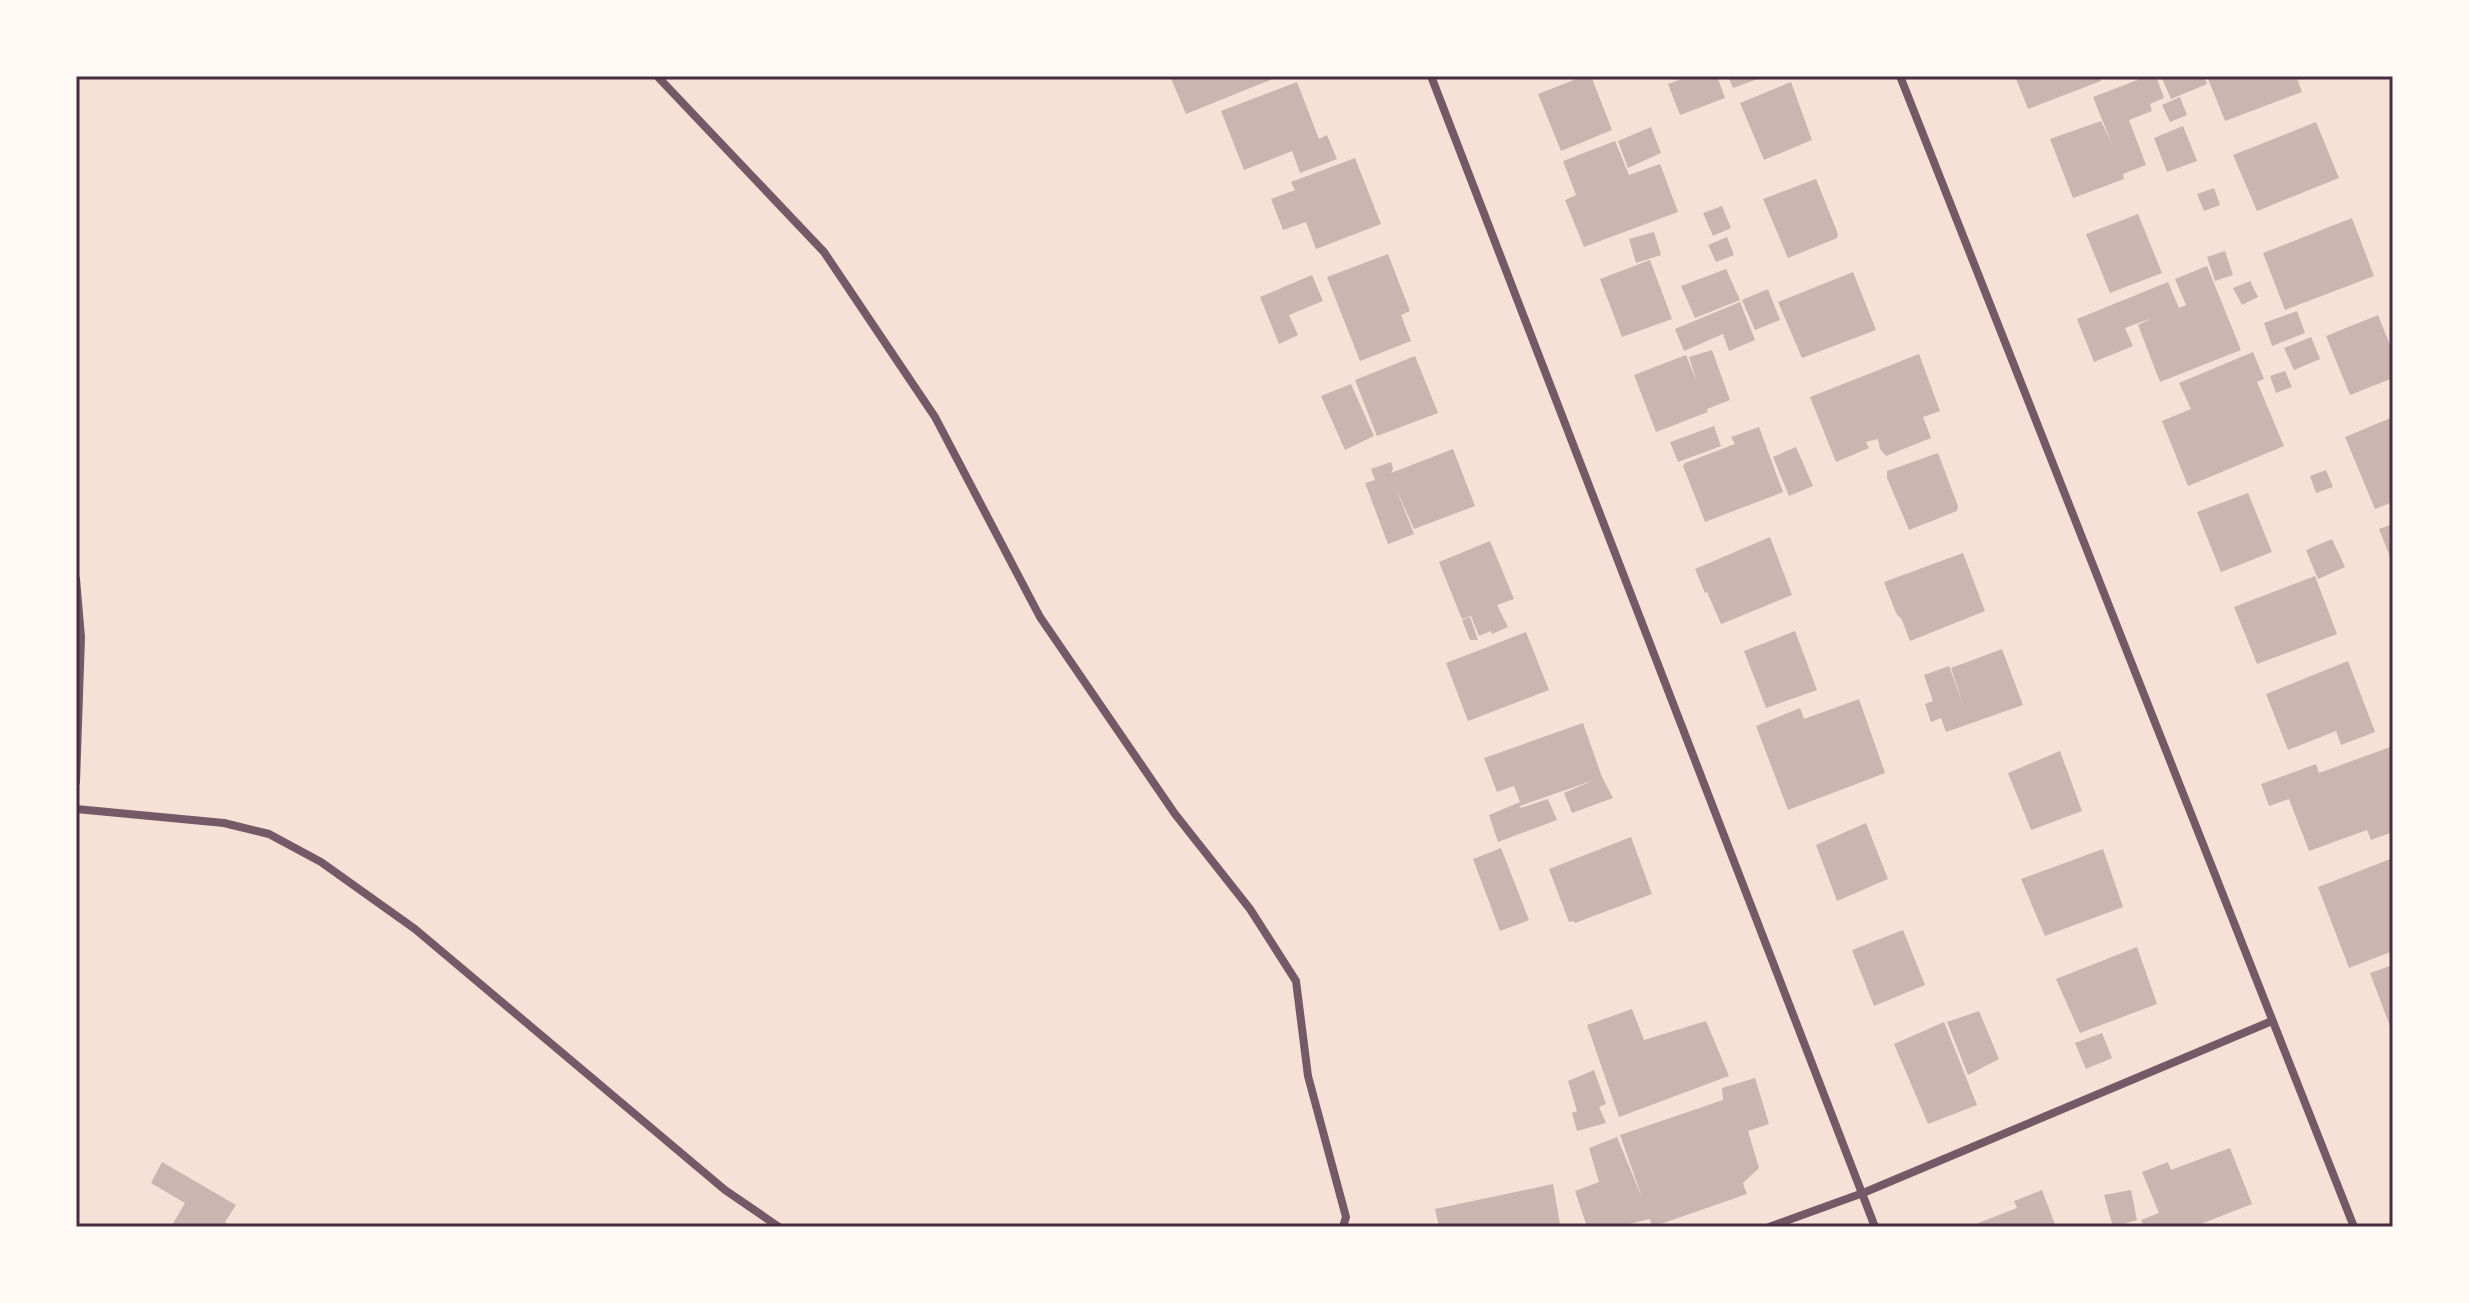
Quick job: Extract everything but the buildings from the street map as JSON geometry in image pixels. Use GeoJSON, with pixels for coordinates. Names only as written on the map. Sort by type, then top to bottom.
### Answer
{"type":"FeatureCollection","features":[{"type":"Feature","properties":{"kind":"street"},"geometry":{"type":"LineString","coordinates":[[657,76],[824,252],[935,417],[1040,617],[1175,814],[1250,909],[1296,981],[1308,1076],[1346,1217],[1343,1227]]}},
{"type":"Feature","properties":{"kind":"street"},"geometry":{"type":"LineString","coordinates":[[1431,76],[1875,1227]]}},
{"type":"Feature","properties":{"kind":"street"},"geometry":{"type":"LineString","coordinates":[[1900,76],[2354,1227]]}},
{"type":"Feature","properties":{"kind":"street"},"geometry":{"type":"LineString","coordinates":[[76,579],[81,637],[76,782]]}},
{"type":"Feature","properties":{"kind":"street"},"geometry":{"type":"LineString","coordinates":[[76,809],[224,823],[269,834],[321,862],[415,929],[725,1190],[779,1227]]}},
{"type":"Feature","properties":{"kind":"street"},"geometry":{"type":"LineString","coordinates":[[1769,1227],[1863,1193],[2272,1021]]}}]}
